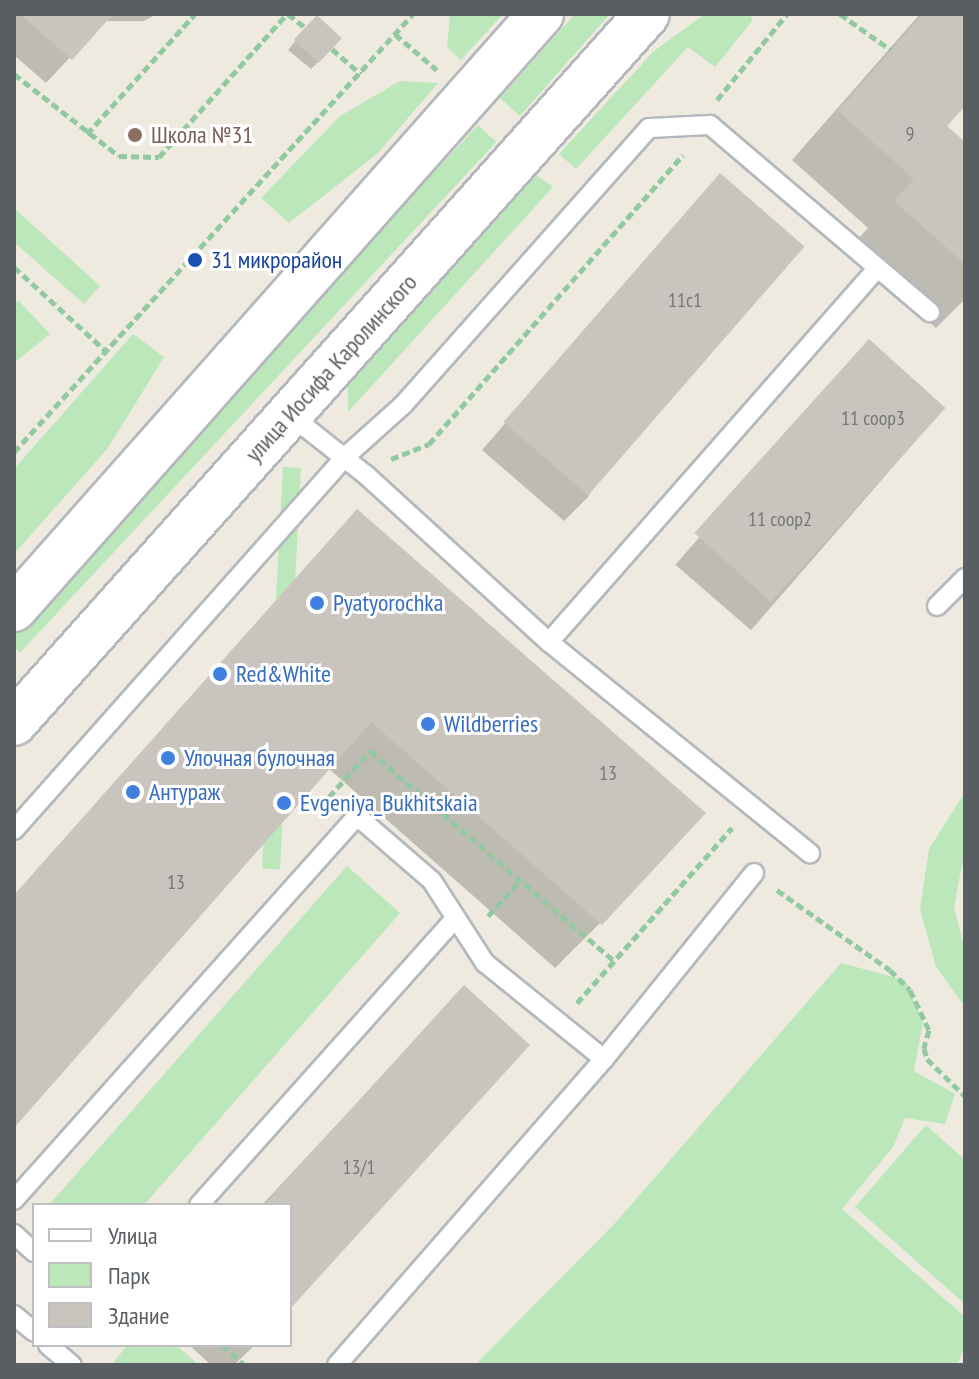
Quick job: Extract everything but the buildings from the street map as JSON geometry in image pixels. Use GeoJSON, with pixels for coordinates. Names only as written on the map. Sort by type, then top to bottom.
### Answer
{"type":"FeatureCollection","features":[{"type":"Feature","properties":{"kind":"main road"},"geometry":{"type":"LineString","coordinates":[[14,609],[541,14]]}},
{"type":"Feature","properties":{"kind":"main road","name":"улица Иосифа Каролинского"},"geometry":{"type":"LineString","coordinates":[[14,723],[647,14]]}},
{"type":"Feature","properties":{"kind":"lane"},"geometry":{"type":"LineString","coordinates":[[14,830],[345,457],[403,405],[649,128],[710,125],[930,312]]}},
{"type":"Feature","properties":{"kind":"lane"},"geometry":{"type":"LineString","coordinates":[[549,642],[877,268]]}},
{"type":"Feature","properties":{"kind":"lane"},"geometry":{"type":"LineString","coordinates":[[290,415],[345,457],[549,642],[810,853]]}},
{"type":"Feature","properties":{"kind":"lane"},"geometry":{"type":"LineString","coordinates":[[937,606],[965,578]]}},
{"type":"Feature","properties":{"kind":"lane"},"geometry":{"type":"LineString","coordinates":[[14,1200],[357,816],[432,881],[485,963],[604,1059]]}},
{"type":"Feature","properties":{"kind":"lane"},"geometry":{"type":"LineString","coordinates":[[337,1365],[604,1059],[754,873]]}},
{"type":"Feature","properties":{"kind":"lane"},"geometry":{"type":"LineString","coordinates":[[201,1203],[455,919]]}},
{"type":"Feature","properties":{"kind":"lane"},"geometry":{"type":"LineString","coordinates":[[14,1234],[32,1250]]}},
{"type":"Feature","properties":{"kind":"lane"},"geometry":{"type":"LineString","coordinates":[[14,1315],[32,1330]]}},
{"type":"Feature","properties":{"kind":"path"},"geometry":{"type":"LineString","coordinates":[[87,134],[195,14]]}},
{"type":"Feature","properties":{"kind":"path"},"geometry":{"type":"LineString","coordinates":[[14,74],[119,156],[159,157],[288,14],[306,28]]}},
{"type":"Feature","properties":{"kind":"path"},"geometry":{"type":"LineString","coordinates":[[14,452],[413,14]]}},
{"type":"Feature","properties":{"kind":"path"},"geometry":{"type":"LineString","coordinates":[[840,14],[891,50]]}},
{"type":"Feature","properties":{"kind":"path"},"geometry":{"type":"LineString","coordinates":[[332,49],[361,74]]}},
{"type":"Feature","properties":{"kind":"path"},"geometry":{"type":"LineString","coordinates":[[14,267],[106,351]]}},
{"type":"Feature","properties":{"kind":"path"},"geometry":{"type":"LineString","coordinates":[[559,1023],[752,807]]}},
{"type":"Feature","properties":{"kind":"path"},"geometry":{"type":"LineString","coordinates":[[754,873],[890,970],[910,990],[929,1030],[924,1048],[927,1059],[965,1096]]}},
{"type":"Feature","properties":{"kind":"path"},"geometry":{"type":"LineString","coordinates":[[224,1347],[244,1365]]}},
{"type":"Feature","properties":{"kind":"green space"},"geometry":{"type":"Polygon","coordinates":[[[450,14],[503,14],[461,60],[447,47],[450,14]]]}},
{"type":"Feature","properties":{"kind":"green space"},"geometry":{"type":"Polygon","coordinates":[[[575,14],[610,14],[520,116],[500,98],[575,14]]]}},
{"type":"Feature","properties":{"kind":"green space"},"geometry":{"type":"Polygon","coordinates":[[[705,14],[751,14],[752,21],[715,67],[688,47],[576,169],[559,154],[654,51],[705,14]]]}},
{"type":"Feature","properties":{"kind":"green space"},"geometry":{"type":"Polygon","coordinates":[[[400,81],[438,83],[378,153],[289,223],[261,198],[340,116],[400,81]]]}},
{"type":"Feature","properties":{"kind":"green space"},"geometry":{"type":"Polygon","coordinates":[[[478,125],[496,142],[20,653],[14,647],[14,623],[478,125]]]}},
{"type":"Feature","properties":{"kind":"green space"},"geometry":{"type":"Polygon","coordinates":[[[536,175],[553,187],[348,412],[348,386],[536,175]]]}},
{"type":"Feature","properties":{"kind":"green space"},"geometry":{"type":"Polygon","coordinates":[[[14,208],[100,286],[84,304],[14,242],[14,208]]]}},
{"type":"Feature","properties":{"kind":"green space"},"geometry":{"type":"Polygon","coordinates":[[[19,301],[50,334],[14,363],[14,303],[19,301]]]}},
{"type":"Feature","properties":{"kind":"green space"},"geometry":{"type":"Polygon","coordinates":[[[133,334],[164,357],[108,448],[14,554],[14,469],[133,334]]]}},
{"type":"Feature","properties":{"kind":"green space"},"geometry":{"type":"Polygon","coordinates":[[[283,467],[301,468],[280,869],[262,868],[283,467]]]}},
{"type":"Feature","properties":{"kind":"green space"},"geometry":{"type":"Polygon","coordinates":[[[965,792],[965,849],[954,907],[965,950],[965,1007],[936,967],[920,909],[929,849],[965,792]]]}},
{"type":"Feature","properties":{"kind":"green space"},"geometry":{"type":"Polygon","coordinates":[[[347,866],[400,913],[146,1203],[51,1203],[347,866]]]}},
{"type":"Feature","properties":{"kind":"green space"},"geometry":{"type":"Polygon","coordinates":[[[841,963],[905,980],[923,1021],[914,1071],[955,1094],[945,1124],[905,1118],[893,1147],[842,1209],[965,1317],[965,1346],[957,1365],[475,1365],[618,1220],[841,963]]]}},
{"type":"Feature","properties":{"kind":"green space"},"geometry":{"type":"Polygon","coordinates":[[[926,1125],[965,1160],[965,1304],[855,1207],[926,1125]]]}},
{"type":"Feature","properties":{"kind":"green space"},"geometry":{"type":"Polygon","coordinates":[[[126,1347],[178,1347],[199,1365],[112,1365],[126,1347]]]}},
{"type":"Feature","properties":{"kind":"place","name":"Школа №31"},"geometry":{"type":"Point","coordinates":[135,135]}},
{"type":"Feature","properties":{"kind":"place","name":"31 микрорайон"},"geometry":{"type":"Point","coordinates":[195,260]}},
{"type":"Feature","properties":{"kind":"place","name":"Pyatyorochka"},"geometry":{"type":"Point","coordinates":[317,603]}},
{"type":"Feature","properties":{"kind":"place","name":"Red&White"},"geometry":{"type":"Point","coordinates":[220,674]}},
{"type":"Feature","properties":{"kind":"place","name":"Wildberries"},"geometry":{"type":"Point","coordinates":[428,724]}},
{"type":"Feature","properties":{"kind":"place","name":"Улочная булочная"},"geometry":{"type":"Point","coordinates":[168,758]}},
{"type":"Feature","properties":{"kind":"place","name":"Антураж"},"geometry":{"type":"Point","coordinates":[133,792]}},
{"type":"Feature","properties":{"kind":"place","name":"Evgeniya_Bukhitskaia"},"geometry":{"type":"Point","coordinates":[284,803]}}]}
